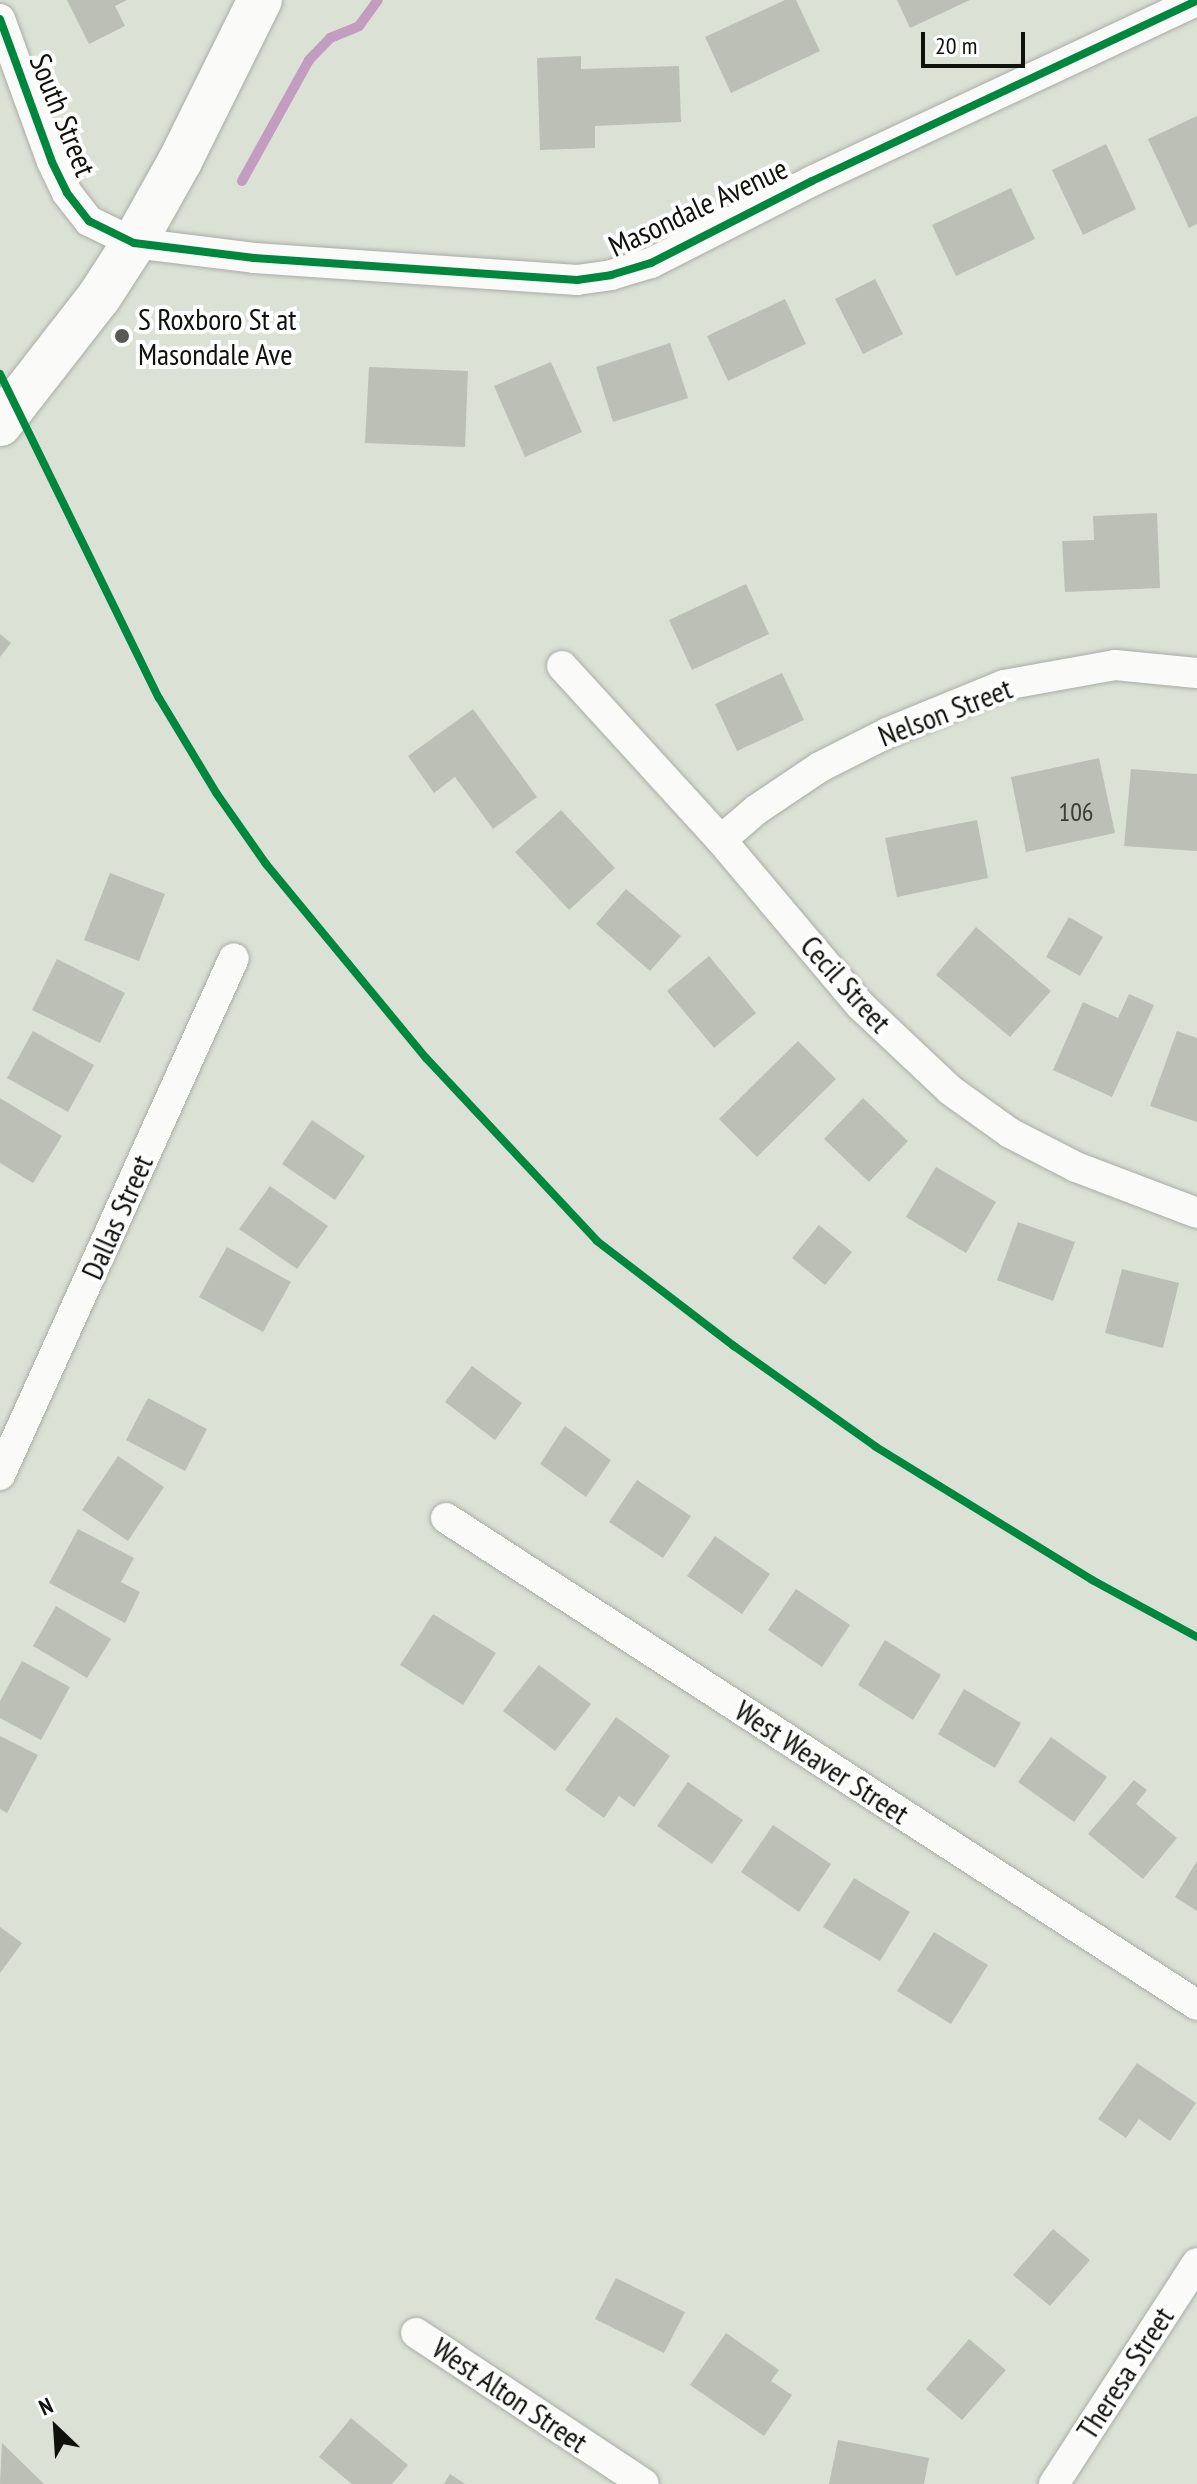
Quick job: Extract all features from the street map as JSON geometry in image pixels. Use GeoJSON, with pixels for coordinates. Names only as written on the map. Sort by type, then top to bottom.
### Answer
{"type":"FeatureCollection","features":[{"type":"Feature","properties":{"kind":"street"},"geometry":{"type":"LineString","coordinates":[[0,424],[99,297],[134,243],[180,161],[260,0]]}},
{"type":"Feature","properties":{"kind":"street","name":"Masondale Avenue"},"geometry":{"type":"LineString","coordinates":[[134,243],[254,258],[552,280],[611,275],[651,263],[812,181],[1197,1]]}},
{"type":"Feature","properties":{"kind":"street","name":"South Street"},"geometry":{"type":"LineString","coordinates":[[0,19],[52,162],[67,193],[89,221],[134,243]]}},
{"type":"Feature","properties":{"kind":"street","name":"Nelson Street"},"geometry":{"type":"LineString","coordinates":[[721,840],[756,810],[820,767],[887,733],[1004,685],[1115,665],[1197,673]]}},
{"type":"Feature","properties":{"kind":"street","name":"Cecil Street"},"geometry":{"type":"LineString","coordinates":[[562,666],[721,840],[861,1006],[950,1090],[1010,1133],[1076,1167],[1197,1213]]}},
{"type":"Feature","properties":{"kind":"street","name":"Dallas Street"},"geometry":{"type":"LineString","coordinates":[[0,1475],[234,958]]}},
{"type":"Feature","properties":{"kind":"street","name":"West Weaver Street"},"geometry":{"type":"LineString","coordinates":[[446,1518],[1197,2005]]}},
{"type":"Feature","properties":{"kind":"street","name":"Theresa Street"},"geometry":{"type":"LineString","coordinates":[[1054,2484],[1197,2263]]}},
{"type":"Feature","properties":{"kind":"street","name":"West Alton Street"},"geometry":{"type":"LineString","coordinates":[[416,2333],[644,2484]]}},
{"type":"Feature","properties":{"kind":"building"},"geometry":{"type":"Polygon","coordinates":[[[67,0],[127,0],[115,6],[125,26],[89,44],[67,0]]]}},
{"type":"Feature","properties":{"kind":"building"},"geometry":{"type":"Polygon","coordinates":[[[785,0],[796,0],[820,51],[731,93],[705,37],[785,0]]]}},
{"type":"Feature","properties":{"kind":"building"},"geometry":{"type":"Polygon","coordinates":[[[897,0],[970,0],[910,28],[897,0]]]}},
{"type":"Feature","properties":{"kind":"building"},"geometry":{"type":"Polygon","coordinates":[[[581,56],[581,69],[679,66],[681,122],[595,126],[595,148],[540,150],[537,58],[581,56]]]}},
{"type":"Feature","properties":{"kind":"building"},"geometry":{"type":"Polygon","coordinates":[[[1197,116],[1197,224],[1189,228],[1148,139],[1197,116]]]}},
{"type":"Feature","properties":{"kind":"building"},"geometry":{"type":"Polygon","coordinates":[[[1106,144],[1136,209],[1083,235],[1052,170],[1106,144]]]}},
{"type":"Feature","properties":{"kind":"building"},"geometry":{"type":"Polygon","coordinates":[[[1011,188],[1035,239],[956,276],[932,225],[1011,188]]]}},
{"type":"Feature","properties":{"kind":"building"},"geometry":{"type":"Polygon","coordinates":[[[875,279],[903,334],[863,354],[835,299],[875,279]]]}},
{"type":"Feature","properties":{"kind":"building"},"geometry":{"type":"Polygon","coordinates":[[[785,299],[806,344],[728,381],[707,336],[785,299]]]}},
{"type":"Feature","properties":{"kind":"building"},"geometry":{"type":"Polygon","coordinates":[[[670,343],[688,398],[613,422],[596,367],[670,343]]]}},
{"type":"Feature","properties":{"kind":"building"},"geometry":{"type":"Polygon","coordinates":[[[551,362],[582,432],[525,457],[494,386],[551,362]]]}},
{"type":"Feature","properties":{"kind":"building"},"geometry":{"type":"Polygon","coordinates":[[[369,367],[468,371],[465,447],[365,443],[369,367]]]}},
{"type":"Feature","properties":{"kind":"building"},"geometry":{"type":"Polygon","coordinates":[[[1157,513],[1160,588],[1065,592],[1062,541],[1094,540],[1093,516],[1157,513]]]}},
{"type":"Feature","properties":{"kind":"building"},"geometry":{"type":"Polygon","coordinates":[[[746,584],[769,634],[692,670],[669,620],[746,584]]]}},
{"type":"Feature","properties":{"kind":"building"},"geometry":{"type":"Polygon","coordinates":[[[0,634],[11,643],[0,657],[0,634]]]}},
{"type":"Feature","properties":{"kind":"building"},"geometry":{"type":"Polygon","coordinates":[[[782,673],[804,720],[737,751],[715,704],[782,673]]]}},
{"type":"Feature","properties":{"kind":"building"},"geometry":{"type":"Polygon","coordinates":[[[473,709],[537,797],[493,829],[455,777],[434,793],[408,756],[473,709]]]}},
{"type":"Feature","properties":{"kind":"building"},"geometry":{"type":"Polygon","coordinates":[[[1099,758],[1115,833],[1026,852],[1011,777],[1099,758]]]}},
{"type":"Feature","properties":{"kind":"building"},"geometry":{"type":"Polygon","coordinates":[[[1131,769],[1197,774],[1197,851],[1124,846],[1131,769]]]}},
{"type":"Feature","properties":{"kind":"building"},"geometry":{"type":"Polygon","coordinates":[[[561,810],[615,868],[569,910],[515,852],[561,810]]]}},
{"type":"Feature","properties":{"kind":"building"},"geometry":{"type":"Polygon","coordinates":[[[977,820],[988,878],[897,897],[885,838],[977,820]]]}},
{"type":"Feature","properties":{"kind":"building"},"geometry":{"type":"Polygon","coordinates":[[[110,873],[165,894],[139,961],[84,940],[110,873]]]}},
{"type":"Feature","properties":{"kind":"building"},"geometry":{"type":"Polygon","coordinates":[[[626,889],[681,936],[650,971],[596,924],[626,889]]]}},
{"type":"Feature","properties":{"kind":"building"},"geometry":{"type":"Polygon","coordinates":[[[1069,917],[1103,937],[1080,976],[1046,957],[1069,917]]]}},
{"type":"Feature","properties":{"kind":"building"},"geometry":{"type":"Polygon","coordinates":[[[976,927],[1051,991],[1010,1037],[936,975],[976,927]]]}},
{"type":"Feature","properties":{"kind":"building"},"geometry":{"type":"Polygon","coordinates":[[[709,956],[756,1013],[714,1048],[667,991],[709,956]]]}},
{"type":"Feature","properties":{"kind":"building"},"geometry":{"type":"Polygon","coordinates":[[[57,959],[125,993],[100,1043],[32,1010],[57,959]]]}},
{"type":"Feature","properties":{"kind":"building"},"geometry":{"type":"Polygon","coordinates":[[[1129,994],[1154,1005],[1112,1097],[1053,1070],[1083,1002],[1118,1018],[1129,994]]]}},
{"type":"Feature","properties":{"kind":"building"},"geometry":{"type":"Polygon","coordinates":[[[33,1031],[94,1065],[68,1112],[7,1078],[33,1031]]]}},
{"type":"Feature","properties":{"kind":"building"},"geometry":{"type":"Polygon","coordinates":[[[1177,1031],[1197,1038],[1197,1122],[1150,1106],[1177,1031]]]}},
{"type":"Feature","properties":{"kind":"building"},"geometry":{"type":"Polygon","coordinates":[[[798,1041],[836,1079],[757,1157],[719,1119],[798,1041]]]}},
{"type":"Feature","properties":{"kind":"building"},"geometry":{"type":"Polygon","coordinates":[[[0,1098],[62,1136],[33,1183],[0,1163],[0,1098]]]}},
{"type":"Feature","properties":{"kind":"building"},"geometry":{"type":"Polygon","coordinates":[[[863,1098],[908,1141],[869,1182],[824,1139],[863,1098]]]}},
{"type":"Feature","properties":{"kind":"building"},"geometry":{"type":"Polygon","coordinates":[[[312,1120],[365,1156],[335,1200],[282,1164],[312,1120]]]}},
{"type":"Feature","properties":{"kind":"building"},"geometry":{"type":"Polygon","coordinates":[[[936,1167],[996,1202],[966,1253],[906,1217],[936,1167]]]}},
{"type":"Feature","properties":{"kind":"building"},"geometry":{"type":"Polygon","coordinates":[[[270,1186],[328,1226],[297,1269],[239,1229],[270,1186]]]}},
{"type":"Feature","properties":{"kind":"building"},"geometry":{"type":"Polygon","coordinates":[[[1018,1222],[1075,1242],[1053,1301],[997,1280],[1018,1222]]]}},
{"type":"Feature","properties":{"kind":"building"},"geometry":{"type":"Polygon","coordinates":[[[819,1225],[852,1252],[825,1285],[792,1258],[819,1225]]]}},
{"type":"Feature","properties":{"kind":"building"},"geometry":{"type":"Polygon","coordinates":[[[227,1247],[291,1282],[263,1332],[199,1297],[227,1247]]]}},
{"type":"Feature","properties":{"kind":"building"},"geometry":{"type":"Polygon","coordinates":[[[1122,1269],[1179,1283],[1163,1348],[1105,1333],[1122,1269]]]}},
{"type":"Feature","properties":{"kind":"building"},"geometry":{"type":"Polygon","coordinates":[[[472,1366],[522,1403],[495,1440],[445,1402],[472,1366]]]}},
{"type":"Feature","properties":{"kind":"building"},"geometry":{"type":"Polygon","coordinates":[[[148,1398],[207,1429],[185,1471],[126,1440],[148,1398]]]}},
{"type":"Feature","properties":{"kind":"building"},"geometry":{"type":"Polygon","coordinates":[[[565,1426],[611,1460],[586,1497],[540,1464],[565,1426]]]}},
{"type":"Feature","properties":{"kind":"building"},"geometry":{"type":"Polygon","coordinates":[[[118,1456],[164,1487],[128,1541],[82,1510],[118,1456]]]}},
{"type":"Feature","properties":{"kind":"building"},"geometry":{"type":"Polygon","coordinates":[[[637,1480],[691,1516],[663,1558],[609,1522],[637,1480]]]}},
{"type":"Feature","properties":{"kind":"building"},"geometry":{"type":"Polygon","coordinates":[[[78,1529],[134,1558],[121,1582],[140,1592],[125,1623],[49,1583],[78,1529]]]}},
{"type":"Feature","properties":{"kind":"building"},"geometry":{"type":"Polygon","coordinates":[[[715,1536],[770,1574],[742,1614],[687,1576],[715,1536]]]}},
{"type":"Feature","properties":{"kind":"building"},"geometry":{"type":"Polygon","coordinates":[[[796,1589],[850,1625],[822,1667],[768,1630],[796,1589]]]}},
{"type":"Feature","properties":{"kind":"building"},"geometry":{"type":"Polygon","coordinates":[[[56,1606],[111,1639],[87,1678],[33,1646],[56,1606]]]}},
{"type":"Feature","properties":{"kind":"building"},"geometry":{"type":"Polygon","coordinates":[[[433,1614],[496,1653],[463,1705],[400,1665],[433,1614]]]}},
{"type":"Feature","properties":{"kind":"building"},"geometry":{"type":"Polygon","coordinates":[[[885,1640],[941,1675],[913,1720],[858,1685],[885,1640]]]}},
{"type":"Feature","properties":{"kind":"building"},"geometry":{"type":"Polygon","coordinates":[[[22,1661],[70,1687],[41,1740],[0,1718],[0,1701],[22,1661]]]}},
{"type":"Feature","properties":{"kind":"building"},"geometry":{"type":"Polygon","coordinates":[[[539,1665],[591,1704],[555,1751],[503,1711],[539,1665]]]}},
{"type":"Feature","properties":{"kind":"building"},"geometry":{"type":"Polygon","coordinates":[[[964,1689],[1021,1723],[995,1768],[938,1734],[964,1689]]]}},
{"type":"Feature","properties":{"kind":"building"},"geometry":{"type":"Polygon","coordinates":[[[616,1717],[670,1756],[634,1807],[619,1796],[604,1818],[565,1790],[616,1717]]]}},
{"type":"Feature","properties":{"kind":"building"},"geometry":{"type":"Polygon","coordinates":[[[0,1736],[38,1755],[7,1813],[0,1809],[0,1736]]]}},
{"type":"Feature","properties":{"kind":"building"},"geometry":{"type":"Polygon","coordinates":[[[1051,1737],[1107,1777],[1074,1822],[1018,1782],[1051,1737]]]}},
{"type":"Feature","properties":{"kind":"building"},"geometry":{"type":"Polygon","coordinates":[[[1134,1780],[1147,1790],[1136,1804],[1177,1838],[1143,1879],[1088,1834],[1134,1780]]]}},
{"type":"Feature","properties":{"kind":"building"},"geometry":{"type":"Polygon","coordinates":[[[688,1782],[743,1820],[712,1864],[657,1826],[688,1782]]]}},
{"type":"Feature","properties":{"kind":"building"},"geometry":{"type":"Polygon","coordinates":[[[773,1825],[831,1864],[799,1912],[741,1872],[773,1825]]]}},
{"type":"Feature","properties":{"kind":"building"},"geometry":{"type":"Polygon","coordinates":[[[1197,1861],[1197,1911],[1175,1897],[1197,1861]]]}},
{"type":"Feature","properties":{"kind":"building"},"geometry":{"type":"Polygon","coordinates":[[[854,1878],[910,1912],[880,1961],[823,1927],[854,1878]]]}},
{"type":"Feature","properties":{"kind":"building"},"geometry":{"type":"Polygon","coordinates":[[[0,1927],[22,1943],[0,1973],[0,1927]]]}},
{"type":"Feature","properties":{"kind":"building"},"geometry":{"type":"Polygon","coordinates":[[[934,1932],[988,1965],[951,2024],[897,1991],[934,1932]]]}},
{"type":"Feature","properties":{"kind":"building"},"geometry":{"type":"Polygon","coordinates":[[[1137,2063],[1196,2103],[1170,2141],[1139,2119],[1126,2138],[1098,2119],[1137,2063]]]}},
{"type":"Feature","properties":{"kind":"building"},"geometry":{"type":"Polygon","coordinates":[[[1053,2229],[1090,2260],[1050,2306],[1013,2275],[1053,2229]]]}},
{"type":"Feature","properties":{"kind":"building"},"geometry":{"type":"Polygon","coordinates":[[[616,2278],[685,2312],[664,2353],[595,2319],[616,2278]]]}},
{"type":"Feature","properties":{"kind":"building"},"geometry":{"type":"Polygon","coordinates":[[[726,2333],[779,2370],[771,2381],[792,2395],[764,2436],[690,2385],[726,2333]]]}},
{"type":"Feature","properties":{"kind":"building"},"geometry":{"type":"Polygon","coordinates":[[[969,2339],[1006,2370],[962,2420],[926,2389],[969,2339]]]}},
{"type":"Feature","properties":{"kind":"building"},"geometry":{"type":"Polygon","coordinates":[[[351,2418],[408,2465],[392,2484],[352,2484],[319,2457],[351,2418]]]}},
{"type":"Feature","properties":{"kind":"building"},"geometry":{"type":"Polygon","coordinates":[[[838,2440],[929,2458],[924,2484],[829,2484],[838,2440]]]}},
{"type":"Feature","properties":{"kind":"building"},"geometry":{"type":"Polygon","coordinates":[[[2,2443],[44,2484],[0,2484],[2,2443]]]}},
{"type":"Feature","properties":{"kind":"building"},"geometry":{"type":"Polygon","coordinates":[[[450,2474],[465,2484],[444,2484],[450,2474]]]}},
{"type":"Feature","properties":{"kind":"waterway"},"geometry":{"type":"LineString","coordinates":[[242,181],[309,60],[330,38],[359,26],[378,0]]}},
{"type":"Feature","properties":{"kind":"cycle path"},"geometry":{"type":"LineString","coordinates":[[0,19],[52,162],[67,193],[89,221],[134,243],[254,258],[577,280],[611,275],[651,263],[812,181],[1197,1]]}},
{"type":"Feature","properties":{"kind":"cycle path"},"geometry":{"type":"LineString","coordinates":[[0,374],[159,698],[217,794],[266,864],[426,1058],[597,1241],[734,1346],[876,1447],[1092,1580],[1197,1637]]}},
{"type":"Feature","properties":{"kind":"place","name":"S Roxboro St at Masondale Ave"},"geometry":{"type":"Point","coordinates":[122,336]}}]}
